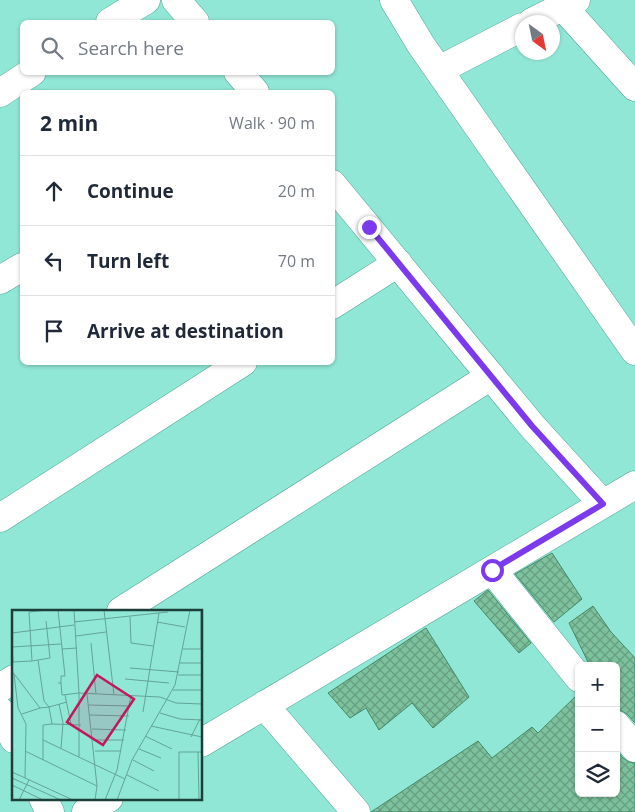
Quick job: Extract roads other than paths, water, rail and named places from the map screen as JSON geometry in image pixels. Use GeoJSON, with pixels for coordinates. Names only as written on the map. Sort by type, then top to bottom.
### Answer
{"type":"FeatureCollection","features":[{"type":"Feature","properties":{"kind":"street"},"geometry":{"type":"LineString","coordinates":[[113,20],[146,0]]}},
{"type":"Feature","properties":{"kind":"street"},"geometry":{"type":"LineString","coordinates":[[176,0],[193,20]]}},
{"type":"Feature","properties":{"kind":"street"},"geometry":{"type":"LineString","coordinates":[[394,0],[421,45],[635,351]]}},
{"type":"Feature","properties":{"kind":"street"},"geometry":{"type":"LineString","coordinates":[[546,15],[569,3],[635,87]]}},
{"type":"Feature","properties":{"kind":"street"},"geometry":{"type":"LineString","coordinates":[[439,70],[515,31]]}},
{"type":"Feature","properties":{"kind":"street"},"geometry":{"type":"LineString","coordinates":[[0,92],[27,75]]}},
{"type":"Feature","properties":{"kind":"street"},"geometry":{"type":"LineString","coordinates":[[240,75],[252,90]]}},
{"type":"Feature","properties":{"kind":"street"},"geometry":{"type":"LineString","coordinates":[[335,188],[532,426],[603,504]]}},
{"type":"Feature","properties":{"kind":"street"},"geometry":{"type":"LineString","coordinates":[[335,303],[398,263]]}},
{"type":"Feature","properties":{"kind":"street"},"geometry":{"type":"LineString","coordinates":[[0,280],[20,267]]}},
{"type":"Feature","properties":{"kind":"street"},"geometry":{"type":"LineString","coordinates":[[0,518],[238,365]]}},
{"type":"Feature","properties":{"kind":"street"},"geometry":{"type":"LineString","coordinates":[[123,610],[491,376]]}},
{"type":"Feature","properties":{"kind":"street"},"geometry":{"type":"LineString","coordinates":[[202,742],[635,485]]}},
{"type":"Feature","properties":{"kind":"street"},"geometry":{"type":"LineString","coordinates":[[492,570],[575,673]]}},
{"type":"Feature","properties":{"kind":"street"},"geometry":{"type":"LineString","coordinates":[[0,688],[12,680]]}},
{"type":"Feature","properties":{"kind":"street"},"geometry":{"type":"LineString","coordinates":[[264,705],[356,812]]}},
{"type":"Feature","properties":{"kind":"street"},"geometry":{"type":"LineString","coordinates":[[0,711],[12,735]]}},
{"type":"Feature","properties":{"kind":"street"},"geometry":{"type":"LineString","coordinates":[[620,730],[635,748]]}},
{"type":"Feature","properties":{"kind":"street"},"geometry":{"type":"LineString","coordinates":[[44,800],[50,812]]}},
{"type":"Feature","properties":{"kind":"street"},"geometry":{"type":"LineString","coordinates":[[86,812],[106,800]]}}]}
